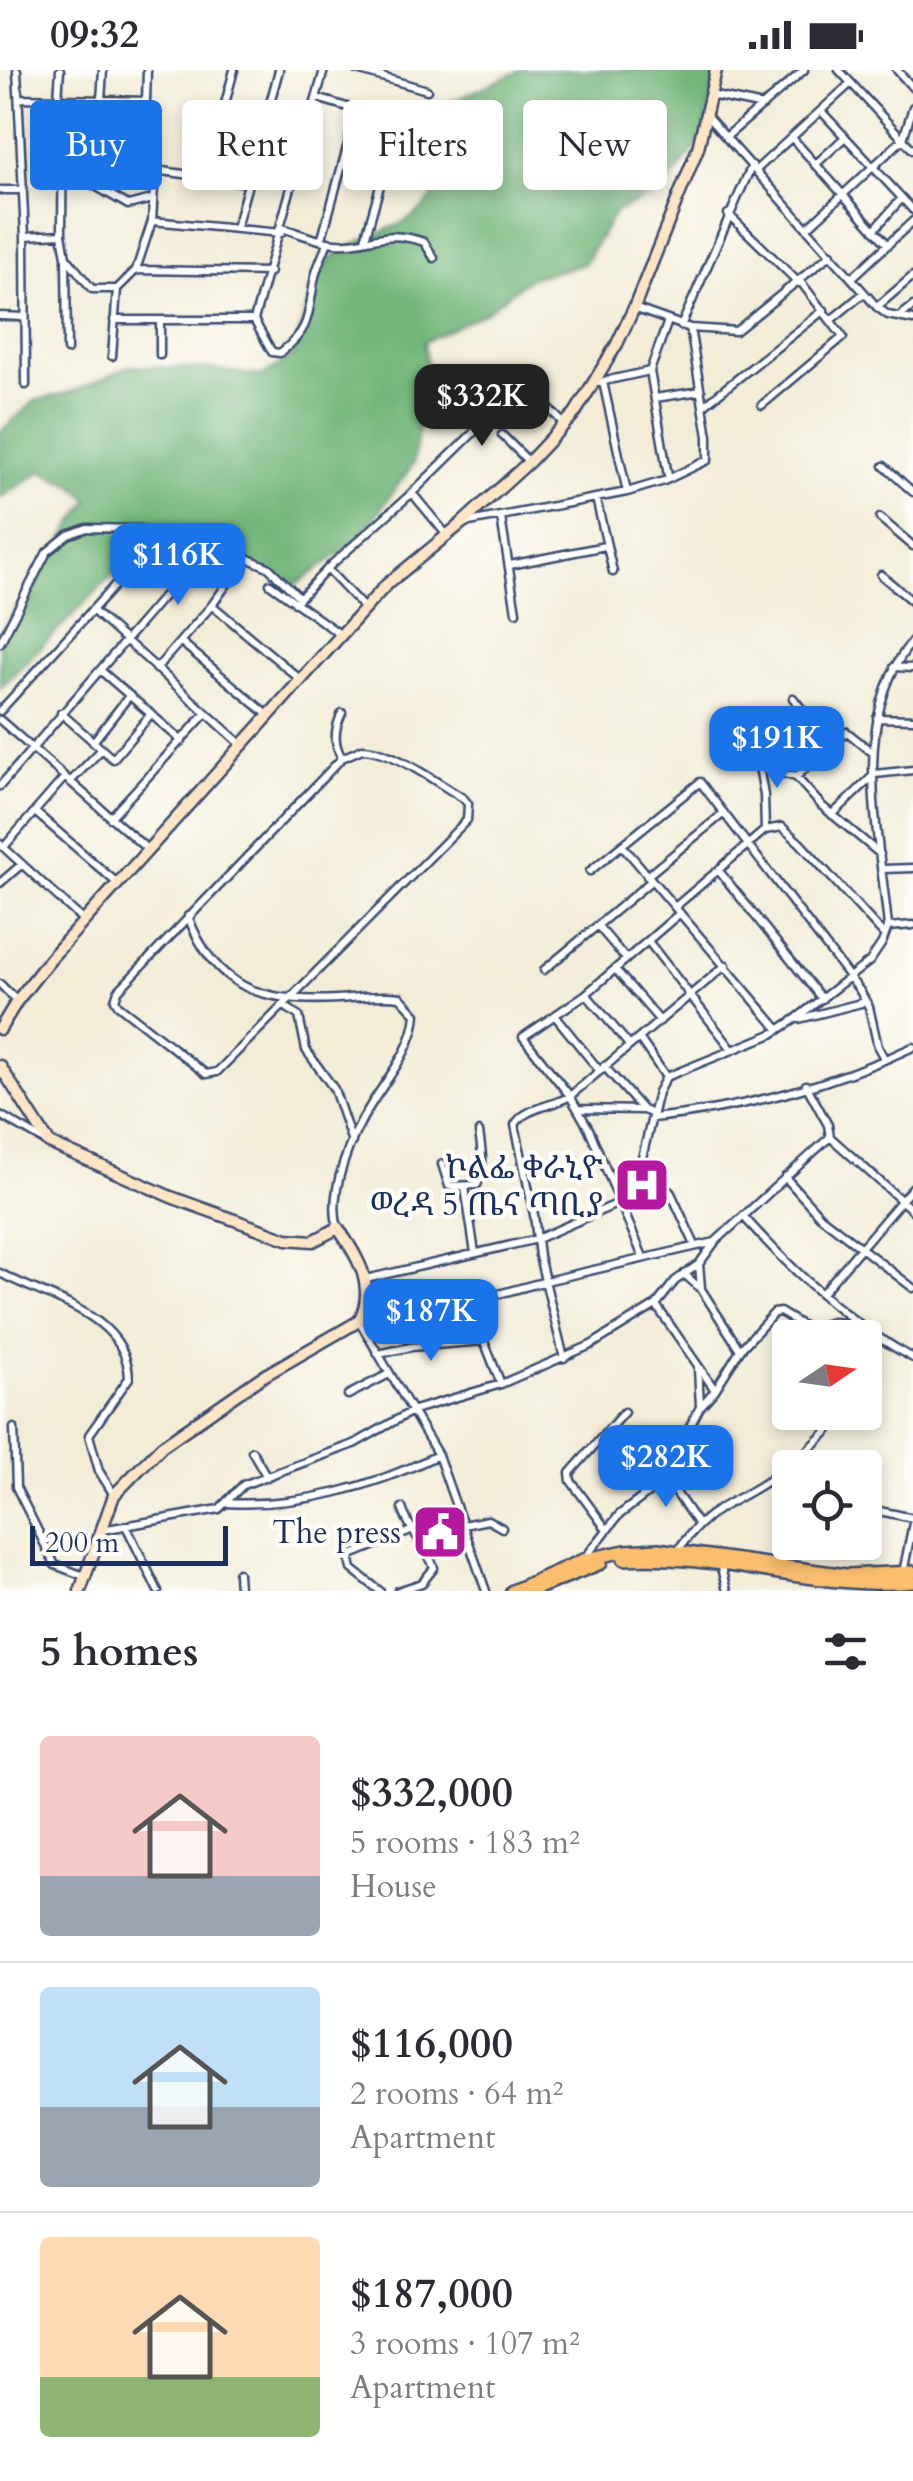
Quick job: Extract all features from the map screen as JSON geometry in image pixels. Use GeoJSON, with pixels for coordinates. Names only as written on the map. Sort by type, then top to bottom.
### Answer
{"type":"FeatureCollection","features":[{"type":"Feature","properties":{"kind":"main road"},"geometry":{"type":"LineString","coordinates":[[512,1591],[583,1560],[625,1551],[678,1550],[720,1562]]}},
{"type":"Feature","properties":{"kind":"main road"},"geometry":{"type":"LineString","coordinates":[[530,1591],[577,1570],[626,1559],[910,1576]]}},
{"type":"Feature","properties":{"kind":"street"},"geometry":{"type":"LineString","coordinates":[[17,70],[25,236],[26,385]]}},
{"type":"Feature","properties":{"kind":"street"},"geometry":{"type":"LineString","coordinates":[[60,70],[61,99]]}},
{"type":"Feature","properties":{"kind":"street"},"geometry":{"type":"LineString","coordinates":[[20,98],[101,100],[103,70]]}},
{"type":"Feature","properties":{"kind":"street"},"geometry":{"type":"LineString","coordinates":[[146,100],[148,70]]}},
{"type":"Feature","properties":{"kind":"street"},"geometry":{"type":"LineString","coordinates":[[226,100],[234,70]]}},
{"type":"Feature","properties":{"kind":"street"},"geometry":{"type":"LineString","coordinates":[[270,100],[278,70]]}},
{"type":"Feature","properties":{"kind":"street"},"geometry":{"type":"LineString","coordinates":[[324,70],[254,320],[272,352],[280,354],[295,341],[310,314],[314,277],[343,168]]}},
{"type":"Feature","properties":{"kind":"street"},"geometry":{"type":"LineString","coordinates":[[357,70],[427,90]]}},
{"type":"Feature","properties":{"kind":"street"},"geometry":{"type":"LineString","coordinates":[[0,1029],[16,1001],[84,922],[386,585],[529,462],[598,382],[634,308],[704,129],[716,70]]}},
{"type":"Feature","properties":{"kind":"street"},"geometry":{"type":"LineString","coordinates":[[726,137],[804,70]]}},
{"type":"Feature","properties":{"kind":"street"},"geometry":{"type":"LineString","coordinates":[[839,70],[913,150]]}},
{"type":"Feature","properties":{"kind":"street"},"geometry":{"type":"LineString","coordinates":[[896,70],[913,88]]}},
{"type":"Feature","properties":{"kind":"street"},"geometry":{"type":"LineString","coordinates":[[462,523],[627,492],[664,481],[708,460],[711,454],[703,406],[685,327],[728,214],[755,167],[793,139],[851,83]]}},
{"type":"Feature","properties":{"kind":"street"},"geometry":{"type":"LineString","coordinates":[[710,94],[765,106]]}},
{"type":"Feature","properties":{"kind":"street"},"geometry":{"type":"LineString","coordinates":[[317,98],[343,107]]}},
{"type":"Feature","properties":{"kind":"street"},"geometry":{"type":"LineString","coordinates":[[808,227],[903,140],[913,107]]}},
{"type":"Feature","properties":{"kind":"street"},"geometry":{"type":"LineString","coordinates":[[822,112],[913,210]]}},
{"type":"Feature","properties":{"kind":"street"},"geometry":{"type":"LineString","coordinates":[[706,115],[877,307],[898,318],[913,320]]}},
{"type":"Feature","properties":{"kind":"street"},"geometry":{"type":"LineString","coordinates":[[704,129],[726,137]]}},
{"type":"Feature","properties":{"kind":"street"},"geometry":{"type":"LineString","coordinates":[[815,165],[845,136]]}},
{"type":"Feature","properties":{"kind":"street"},"geometry":{"type":"LineString","coordinates":[[793,139],[888,245]]}},
{"type":"Feature","properties":{"kind":"street"},"geometry":{"type":"LineString","coordinates":[[0,190],[22,190]]}},
{"type":"Feature","properties":{"kind":"street"},"geometry":{"type":"LineString","coordinates":[[63,190],[67,350]]}},
{"type":"Feature","properties":{"kind":"street"},"geometry":{"type":"LineString","coordinates":[[101,190],[128,206],[153,199]]}},
{"type":"Feature","properties":{"kind":"street"},"geometry":{"type":"LineString","coordinates":[[66,256],[92,289],[117,288],[136,270],[152,221],[154,190]]}},
{"type":"Feature","properties":{"kind":"street"},"geometry":{"type":"LineString","coordinates":[[236,228],[246,190]]}},
{"type":"Feature","properties":{"kind":"street"},"geometry":{"type":"LineString","coordinates":[[366,239],[379,190]]}},
{"type":"Feature","properties":{"kind":"street"},"geometry":{"type":"LineString","coordinates":[[874,230],[902,198]]}},
{"type":"Feature","properties":{"kind":"street"},"geometry":{"type":"LineString","coordinates":[[728,214],[799,282],[842,332],[841,340],[762,405]]}},
{"type":"Feature","properties":{"kind":"street"},"geometry":{"type":"LineString","coordinates":[[152,221],[281,230],[344,243],[386,234],[424,242],[434,258]]}},
{"type":"Feature","properties":{"kind":"street"},"geometry":{"type":"LineString","coordinates":[[852,278],[913,221]]}},
{"type":"Feature","properties":{"kind":"street"},"geometry":{"type":"LineString","coordinates":[[25,236],[62,234]]}},
{"type":"Feature","properties":{"kind":"street"},"geometry":{"type":"LineString","coordinates":[[634,308],[685,327],[736,331],[831,254]]}},
{"type":"Feature","properties":{"kind":"street"},"geometry":{"type":"LineString","coordinates":[[136,270],[270,272]]}},
{"type":"Feature","properties":{"kind":"street"},"geometry":{"type":"LineString","coordinates":[[877,307],[913,276]]}},
{"type":"Feature","properties":{"kind":"street"},"geometry":{"type":"LineString","coordinates":[[112,356],[117,288]]}},
{"type":"Feature","properties":{"kind":"street"},"geometry":{"type":"LineString","coordinates":[[832,320],[864,292]]}},
{"type":"Feature","properties":{"kind":"street"},"geometry":{"type":"LineString","coordinates":[[898,318],[913,306]]}},
{"type":"Feature","properties":{"kind":"street"},"geometry":{"type":"LineString","coordinates":[[703,406],[824,310]]}},
{"type":"Feature","properties":{"kind":"street"},"geometry":{"type":"LineString","coordinates":[[0,316],[24,317]]}},
{"type":"Feature","properties":{"kind":"street"},"geometry":{"type":"LineString","coordinates":[[114,320],[254,320]]}},
{"type":"Feature","properties":{"kind":"street"},"geometry":{"type":"LineString","coordinates":[[160,320],[160,355]]}},
{"type":"Feature","properties":{"kind":"street"},"geometry":{"type":"LineString","coordinates":[[668,321],[650,370],[668,476]]}},
{"type":"Feature","properties":{"kind":"street"},"geometry":{"type":"LineString","coordinates":[[598,382],[650,370]]}},
{"type":"Feature","properties":{"kind":"street"},"geometry":{"type":"LineString","coordinates":[[297,601],[528,380]]}},
{"type":"Feature","properties":{"kind":"street"},"geometry":{"type":"LineString","coordinates":[[598,382],[627,492]]}},
{"type":"Feature","properties":{"kind":"street"},"geometry":{"type":"LineString","coordinates":[[655,398],[700,391]]}},
{"type":"Feature","properties":{"kind":"street"},"geometry":{"type":"LineString","coordinates":[[538,396],[564,424]]}},
{"type":"Feature","properties":{"kind":"street"},"geometry":{"type":"LineString","coordinates":[[502,435],[529,462]]}},
{"type":"Feature","properties":{"kind":"street"},"geometry":{"type":"LineString","coordinates":[[884,466],[913,492]]}},
{"type":"Feature","properties":{"kind":"street"},"geometry":{"type":"LineString","coordinates":[[412,493],[446,534]]}},
{"type":"Feature","properties":{"kind":"street"},"geometry":{"type":"LineString","coordinates":[[596,498],[613,572]]}},
{"type":"Feature","properties":{"kind":"street"},"geometry":{"type":"LineString","coordinates":[[501,518],[516,612]]}},
{"type":"Feature","properties":{"kind":"street"},"geometry":{"type":"LineString","coordinates":[[880,518],[913,546]]}},
{"type":"Feature","properties":{"kind":"street"},"geometry":{"type":"LineString","coordinates":[[0,642],[47,552],[77,530],[140,529],[200,550],[246,558],[268,567],[297,601]]}},
{"type":"Feature","properties":{"kind":"street"},"geometry":{"type":"LineString","coordinates":[[510,565],[605,546]]}},
{"type":"Feature","properties":{"kind":"street"},"geometry":{"type":"LineString","coordinates":[[0,786],[200,550]]}},
{"type":"Feature","properties":{"kind":"street"},"geometry":{"type":"LineString","coordinates":[[156,669],[212,605],[246,558]]}},
{"type":"Feature","properties":{"kind":"street"},"geometry":{"type":"LineString","coordinates":[[0,711],[136,562]]}},
{"type":"Feature","properties":{"kind":"street"},"geometry":{"type":"LineString","coordinates":[[327,569],[364,609]]}},
{"type":"Feature","properties":{"kind":"street"},"geometry":{"type":"LineString","coordinates":[[881,575],[913,602]]}},
{"type":"Feature","properties":{"kind":"street"},"geometry":{"type":"LineString","coordinates":[[270,584],[341,636]]}},
{"type":"Feature","properties":{"kind":"street"},"geometry":{"type":"LineString","coordinates":[[212,605],[217,605],[301,680]]}},
{"type":"Feature","properties":{"kind":"street"},"geometry":{"type":"LineString","coordinates":[[92,610],[242,745]]}},
{"type":"Feature","properties":{"kind":"street"},"geometry":{"type":"LineString","coordinates":[[366,1279],[538,1239],[621,1202],[645,1151],[666,1076],[778,1030],[870,960],[888,927],[872,752],[877,718],[894,667],[913,640]]}},
{"type":"Feature","properties":{"kind":"street"},"geometry":{"type":"LineString","coordinates":[[181,642],[269,715]]}},
{"type":"Feature","properties":{"kind":"street"},"geometry":{"type":"LineString","coordinates":[[894,667],[913,668]]}},
{"type":"Feature","properties":{"kind":"street"},"geometry":{"type":"LineString","coordinates":[[100,670],[182,742]]}},
{"type":"Feature","properties":{"kind":"street"},"geometry":{"type":"LineString","coordinates":[[94,742],[130,696]]}},
{"type":"Feature","properties":{"kind":"street"},"geometry":{"type":"LineString","coordinates":[[793,698],[831,745]]}},
{"type":"Feature","properties":{"kind":"street"},"geometry":{"type":"LineString","coordinates":[[110,818],[206,712]]}},
{"type":"Feature","properties":{"kind":"street"},"geometry":{"type":"LineString","coordinates":[[61,713],[114,759],[151,714]]}},
{"type":"Feature","properties":{"kind":"street"},"geometry":{"type":"LineString","coordinates":[[342,713],[335,732],[336,748],[342,758]]}},
{"type":"Feature","properties":{"kind":"street"},"geometry":{"type":"LineString","coordinates":[[877,718],[913,719]]}},
{"type":"Feature","properties":{"kind":"street"},"geometry":{"type":"LineString","coordinates":[[0,720],[147,850]]}},
{"type":"Feature","properties":{"kind":"street"},"geometry":{"type":"LineString","coordinates":[[796,776],[850,732],[872,752]]}},
{"type":"Feature","properties":{"kind":"street"},"geometry":{"type":"LineString","coordinates":[[362,749],[374,749],[464,798],[470,812],[458,831],[286,1002],[213,1074],[206,1074],[118,1006],[118,991],[342,758],[362,749]]}},
{"type":"Feature","properties":{"kind":"street"},"geometry":{"type":"LineString","coordinates":[[84,922],[2,846],[101,750]]}},
{"type":"Feature","properties":{"kind":"street"},"geometry":{"type":"LineString","coordinates":[[764,830],[757,755],[761,751],[786,774],[796,776],[832,815],[880,854]]}},
{"type":"Feature","properties":{"kind":"street"},"geometry":{"type":"LineString","coordinates":[[832,815],[874,774],[913,770]]}},
{"type":"Feature","properties":{"kind":"street"},"geometry":{"type":"LineString","coordinates":[[590,871],[696,782],[703,785],[849,977],[872,1017],[884,1058]]}},
{"type":"Feature","properties":{"kind":"street"},"geometry":{"type":"LineString","coordinates":[[35,812],[118,883]]}},
{"type":"Feature","properties":{"kind":"street"},"geometry":{"type":"LineString","coordinates":[[544,970],[724,813]]}},
{"type":"Feature","properties":{"kind":"street"},"geometry":{"type":"LineString","coordinates":[[643,1258],[578,1109],[524,1037],[616,969],[764,830],[782,827],[790,832],[884,936]]}},
{"type":"Feature","properties":{"kind":"street"},"geometry":{"type":"LineString","coordinates":[[622,845],[778,1030]]}},
{"type":"Feature","properties":{"kind":"street"},"geometry":{"type":"LineString","coordinates":[[0,883],[21,865]]}},
{"type":"Feature","properties":{"kind":"street"},"geometry":{"type":"LineString","coordinates":[[883,869],[913,868]]}},
{"type":"Feature","properties":{"kind":"street"},"geometry":{"type":"LineString","coordinates":[[719,871],[822,999]]}},
{"type":"Feature","properties":{"kind":"street"},"geometry":{"type":"LineString","coordinates":[[188,916],[222,974],[249,990],[286,1002],[400,997],[416,1014],[415,1032],[368,1109],[353,1142],[334,1207],[338,1228],[366,1279],[369,1296],[359,1320]]}},
{"type":"Feature","properties":{"kind":"street"},"geometry":{"type":"LineString","coordinates":[[888,927],[913,925]]}},
{"type":"Feature","properties":{"kind":"street"},"geometry":{"type":"LineString","coordinates":[[598,926],[626,959]]}},
{"type":"Feature","properties":{"kind":"street"},"geometry":{"type":"LineString","coordinates":[[648,941],[732,1048]]}},
{"type":"Feature","properties":{"kind":"street"},"geometry":{"type":"LineString","coordinates":[[564,1358],[544,1283],[515,1125],[525,1112],[570,1096],[726,965]]}},
{"type":"Feature","properties":{"kind":"street"},"geometry":{"type":"LineString","coordinates":[[616,969],[660,1021]]}},
{"type":"Feature","properties":{"kind":"street"},"geometry":{"type":"LineString","coordinates":[[0,984],[16,1001]]}},
{"type":"Feature","properties":{"kind":"street"},"geometry":{"type":"LineString","coordinates":[[586,994],[629,1045]]}},
{"type":"Feature","properties":{"kind":"street"},"geometry":{"type":"LineString","coordinates":[[286,1002],[299,1016],[306,1050],[334,1090],[353,1142]]}},
{"type":"Feature","properties":{"kind":"street"},"geometry":{"type":"LineString","coordinates":[[794,1020],[865,1002]]}},
{"type":"Feature","properties":{"kind":"street"},"geometry":{"type":"LineString","coordinates":[[556,1017],[653,1116],[737,1106],[913,1047]]}},
{"type":"Feature","properties":{"kind":"street"},"geometry":{"type":"LineString","coordinates":[[640,1038],[666,1076]]}},
{"type":"Feature","properties":{"kind":"street"},"geometry":{"type":"LineString","coordinates":[[0,1066],[49,1143]]}},
{"type":"Feature","properties":{"kind":"street"},"geometry":{"type":"LineString","coordinates":[[806,1086],[828,1125],[830,1137],[913,1211]]}},
{"type":"Feature","properties":{"kind":"street"},"geometry":{"type":"LineString","coordinates":[[578,1109],[643,1110]]}},
{"type":"Feature","properties":{"kind":"street"},"geometry":{"type":"LineString","coordinates":[[0,1115],[49,1143],[171,1197],[287,1239],[313,1241],[338,1228]]}},
{"type":"Feature","properties":{"kind":"street"},"geometry":{"type":"LineString","coordinates":[[442,1164],[449,1186],[477,1184],[481,1178],[479,1132]]}},
{"type":"Feature","properties":{"kind":"street"},"geometry":{"type":"LineString","coordinates":[[102,1530],[219,1508],[244,1485],[354,1444],[414,1410],[501,1384],[564,1358],[656,1305],[661,1295],[699,1264],[716,1242],[830,1137]]}},
{"type":"Feature","properties":{"kind":"street"},"geometry":{"type":"LineString","coordinates":[[785,1177],[820,1216],[913,1288]]}},
{"type":"Feature","properties":{"kind":"street"},"geometry":{"type":"LineString","coordinates":[[823,1292],[913,1186]]}},
{"type":"Feature","properties":{"kind":"street"},"geometry":{"type":"LineString","coordinates":[[466,1187],[475,1253]]}},
{"type":"Feature","properties":{"kind":"street"},"geometry":{"type":"LineString","coordinates":[[628,1191],[665,1187],[694,1245]]}},
{"type":"Feature","properties":{"kind":"street"},"geometry":{"type":"LineString","coordinates":[[744,1218],[773,1250],[851,1320]]}},
{"type":"Feature","properties":{"kind":"street"},"geometry":{"type":"LineString","coordinates":[[80,1591],[114,1495],[162,1446],[260,1378],[359,1320],[451,1307],[716,1242]]}},
{"type":"Feature","properties":{"kind":"street"},"geometry":{"type":"LineString","coordinates":[[699,1264],[702,1289]]}},
{"type":"Feature","properties":{"kind":"street"},"geometry":{"type":"LineString","coordinates":[[0,1272],[76,1307],[99,1322],[125,1354],[129,1378],[89,1435],[99,1471],[114,1495]]}},
{"type":"Feature","properties":{"kind":"street"},"geometry":{"type":"LineString","coordinates":[[684,1274],[702,1289],[740,1350]]}},
{"type":"Feature","properties":{"kind":"street"},"geometry":{"type":"LineString","coordinates":[[656,1305],[715,1390]]}},
{"type":"Feature","properties":{"kind":"street"},"geometry":{"type":"LineString","coordinates":[[583,1560],[619,1515],[665,1477],[700,1407],[740,1350],[774,1313],[793,1320]]}},
{"type":"Feature","properties":{"kind":"street"},"geometry":{"type":"LineString","coordinates":[[359,1320],[438,1455],[486,1591]]}},
{"type":"Feature","properties":{"kind":"street"},"geometry":{"type":"LineString","coordinates":[[882,1340],[913,1358]]}},
{"type":"Feature","properties":{"kind":"street"},"geometry":{"type":"LineString","coordinates":[[378,1354],[412,1346],[484,1341],[501,1384]]}},
{"type":"Feature","properties":{"kind":"street"},"geometry":{"type":"LineString","coordinates":[[698,1367],[700,1407]]}},
{"type":"Feature","properties":{"kind":"street"},"geometry":{"type":"LineString","coordinates":[[348,1395],[390,1374]]}},
{"type":"Feature","properties":{"kind":"street"},"geometry":{"type":"LineString","coordinates":[[607,1530],[572,1482],[570,1473],[624,1412]]}},
{"type":"Feature","properties":{"kind":"street"},"geometry":{"type":"LineString","coordinates":[[14,1428],[14,1480],[18,1494],[56,1566],[84,1576]]}},
{"type":"Feature","properties":{"kind":"street"},"geometry":{"type":"LineString","coordinates":[[678,1550],[697,1522],[770,1479],[829,1430]]}},
{"type":"Feature","properties":{"kind":"street"},"geometry":{"type":"LineString","coordinates":[[252,1450],[267,1477]]}},
{"type":"Feature","properties":{"kind":"street"},"geometry":{"type":"LineString","coordinates":[[227,1503],[296,1502],[438,1455]]}},
{"type":"Feature","properties":{"kind":"street"},"geometry":{"type":"LineString","coordinates":[[665,1477],[697,1522]]}},
{"type":"Feature","properties":{"kind":"street"},"geometry":{"type":"LineString","coordinates":[[398,1591],[422,1583],[434,1568],[402,1508]]}},
{"type":"Feature","properties":{"kind":"street"},"geometry":{"type":"LineString","coordinates":[[882,1512],[913,1520],[910,1576]]}},
{"type":"Feature","properties":{"kind":"street"},"geometry":{"type":"LineString","coordinates":[[462,1525],[488,1520],[502,1528]]}},
{"type":"Feature","properties":{"kind":"street"},"geometry":{"type":"LineString","coordinates":[[126,1528],[158,1591]]}},
{"type":"Feature","properties":{"kind":"street"},"geometry":{"type":"LineString","coordinates":[[380,1591],[352,1569],[349,1556],[411,1531]]}},
{"type":"Feature","properties":{"kind":"street"},"geometry":{"type":"LineString","coordinates":[[720,1562],[727,1591]]}},
{"type":"Feature","properties":{"kind":"street"},"geometry":{"type":"LineString","coordinates":[[238,1573],[239,1591]]}},
{"type":"Feature","properties":{"kind":"green space"},"geometry":{"type":"Polygon","coordinates":[[[522,70],[719,70],[702,139],[667,184],[667,100],[523,100],[523,190],[663,190],[615,212],[584,264],[529,278],[487,311],[424,342],[428,374],[413,464],[359,539],[297,584],[154,533],[0,688],[0,634],[89,500],[73,485],[42,471],[0,498],[0,432],[35,401],[75,391],[130,366],[210,369],[261,376],[293,356],[313,292],[329,261],[412,217],[435,190],[503,190],[503,100],[455,100],[522,70]]]}},
{"type":"Feature","properties":{"kind":"place","name":"ኮልፌ ቀራኒዮ ወረዳ 5 ጤና ጣቢያ"},"geometry":{"type":"Point","coordinates":[642,1185]}},
{"type":"Feature","properties":{"kind":"place","name":"The press"},"geometry":{"type":"Point","coordinates":[440,1532]}}]}
